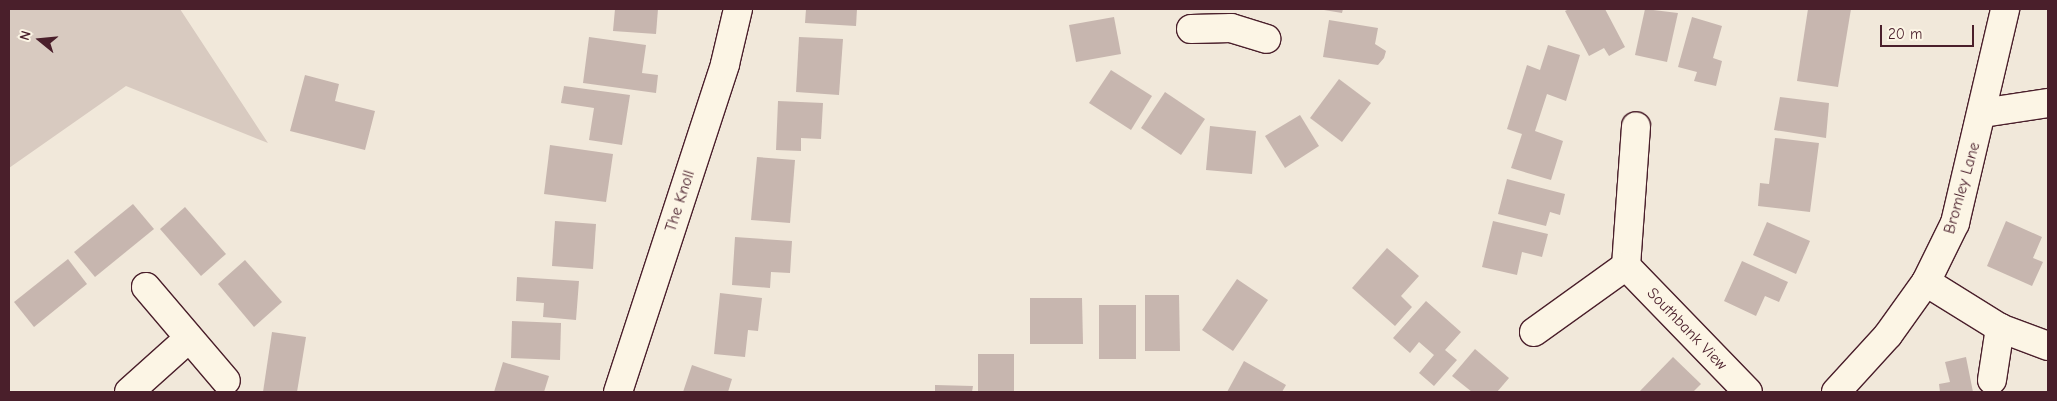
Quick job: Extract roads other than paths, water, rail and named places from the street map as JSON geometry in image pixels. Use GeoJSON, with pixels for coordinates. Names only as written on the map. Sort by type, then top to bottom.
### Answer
{"type":"FeatureCollection","features":[{"type":"Feature","properties":{"kind":"street","name":"The Knoll"},"geometry":{"type":"LineString","coordinates":[[618,392],[725,64],[738,9]]}},
{"type":"Feature","properties":{"kind":"street","name":"Bromley Lane"},"geometry":{"type":"LineString","coordinates":[[1836,392],[1888,335],[1926,282],[1955,223],[2005,9]]}},
{"type":"Feature","properties":{"kind":"street"},"geometry":{"type":"LineString","coordinates":[[1191,28],[1233,18],[1266,39]]}},
{"type":"Feature","properties":{"kind":"street"},"geometry":{"type":"LineString","coordinates":[[1982,113],[2048,103]]}},
{"type":"Feature","properties":{"kind":"street"},"geometry":{"type":"LineString","coordinates":[[1534,332],[1626,266],[1636,126]]}},
{"type":"Feature","properties":{"kind":"street","name":"Southbank View"},"geometry":{"type":"LineString","coordinates":[[1626,266],[1748,392]]}},
{"type":"Feature","properties":{"kind":"street"},"geometry":{"type":"LineString","coordinates":[[1926,282],[2000,328],[2045,343]]}},
{"type":"Feature","properties":{"kind":"street"},"geometry":{"type":"LineString","coordinates":[[146,287],[188,339],[226,381]]}},
{"type":"Feature","properties":{"kind":"street"},"geometry":{"type":"LineString","coordinates":[[1992,380],[2000,328]]}},
{"type":"Feature","properties":{"kind":"street"},"geometry":{"type":"LineString","coordinates":[[129,392],[188,339]]}}]}
